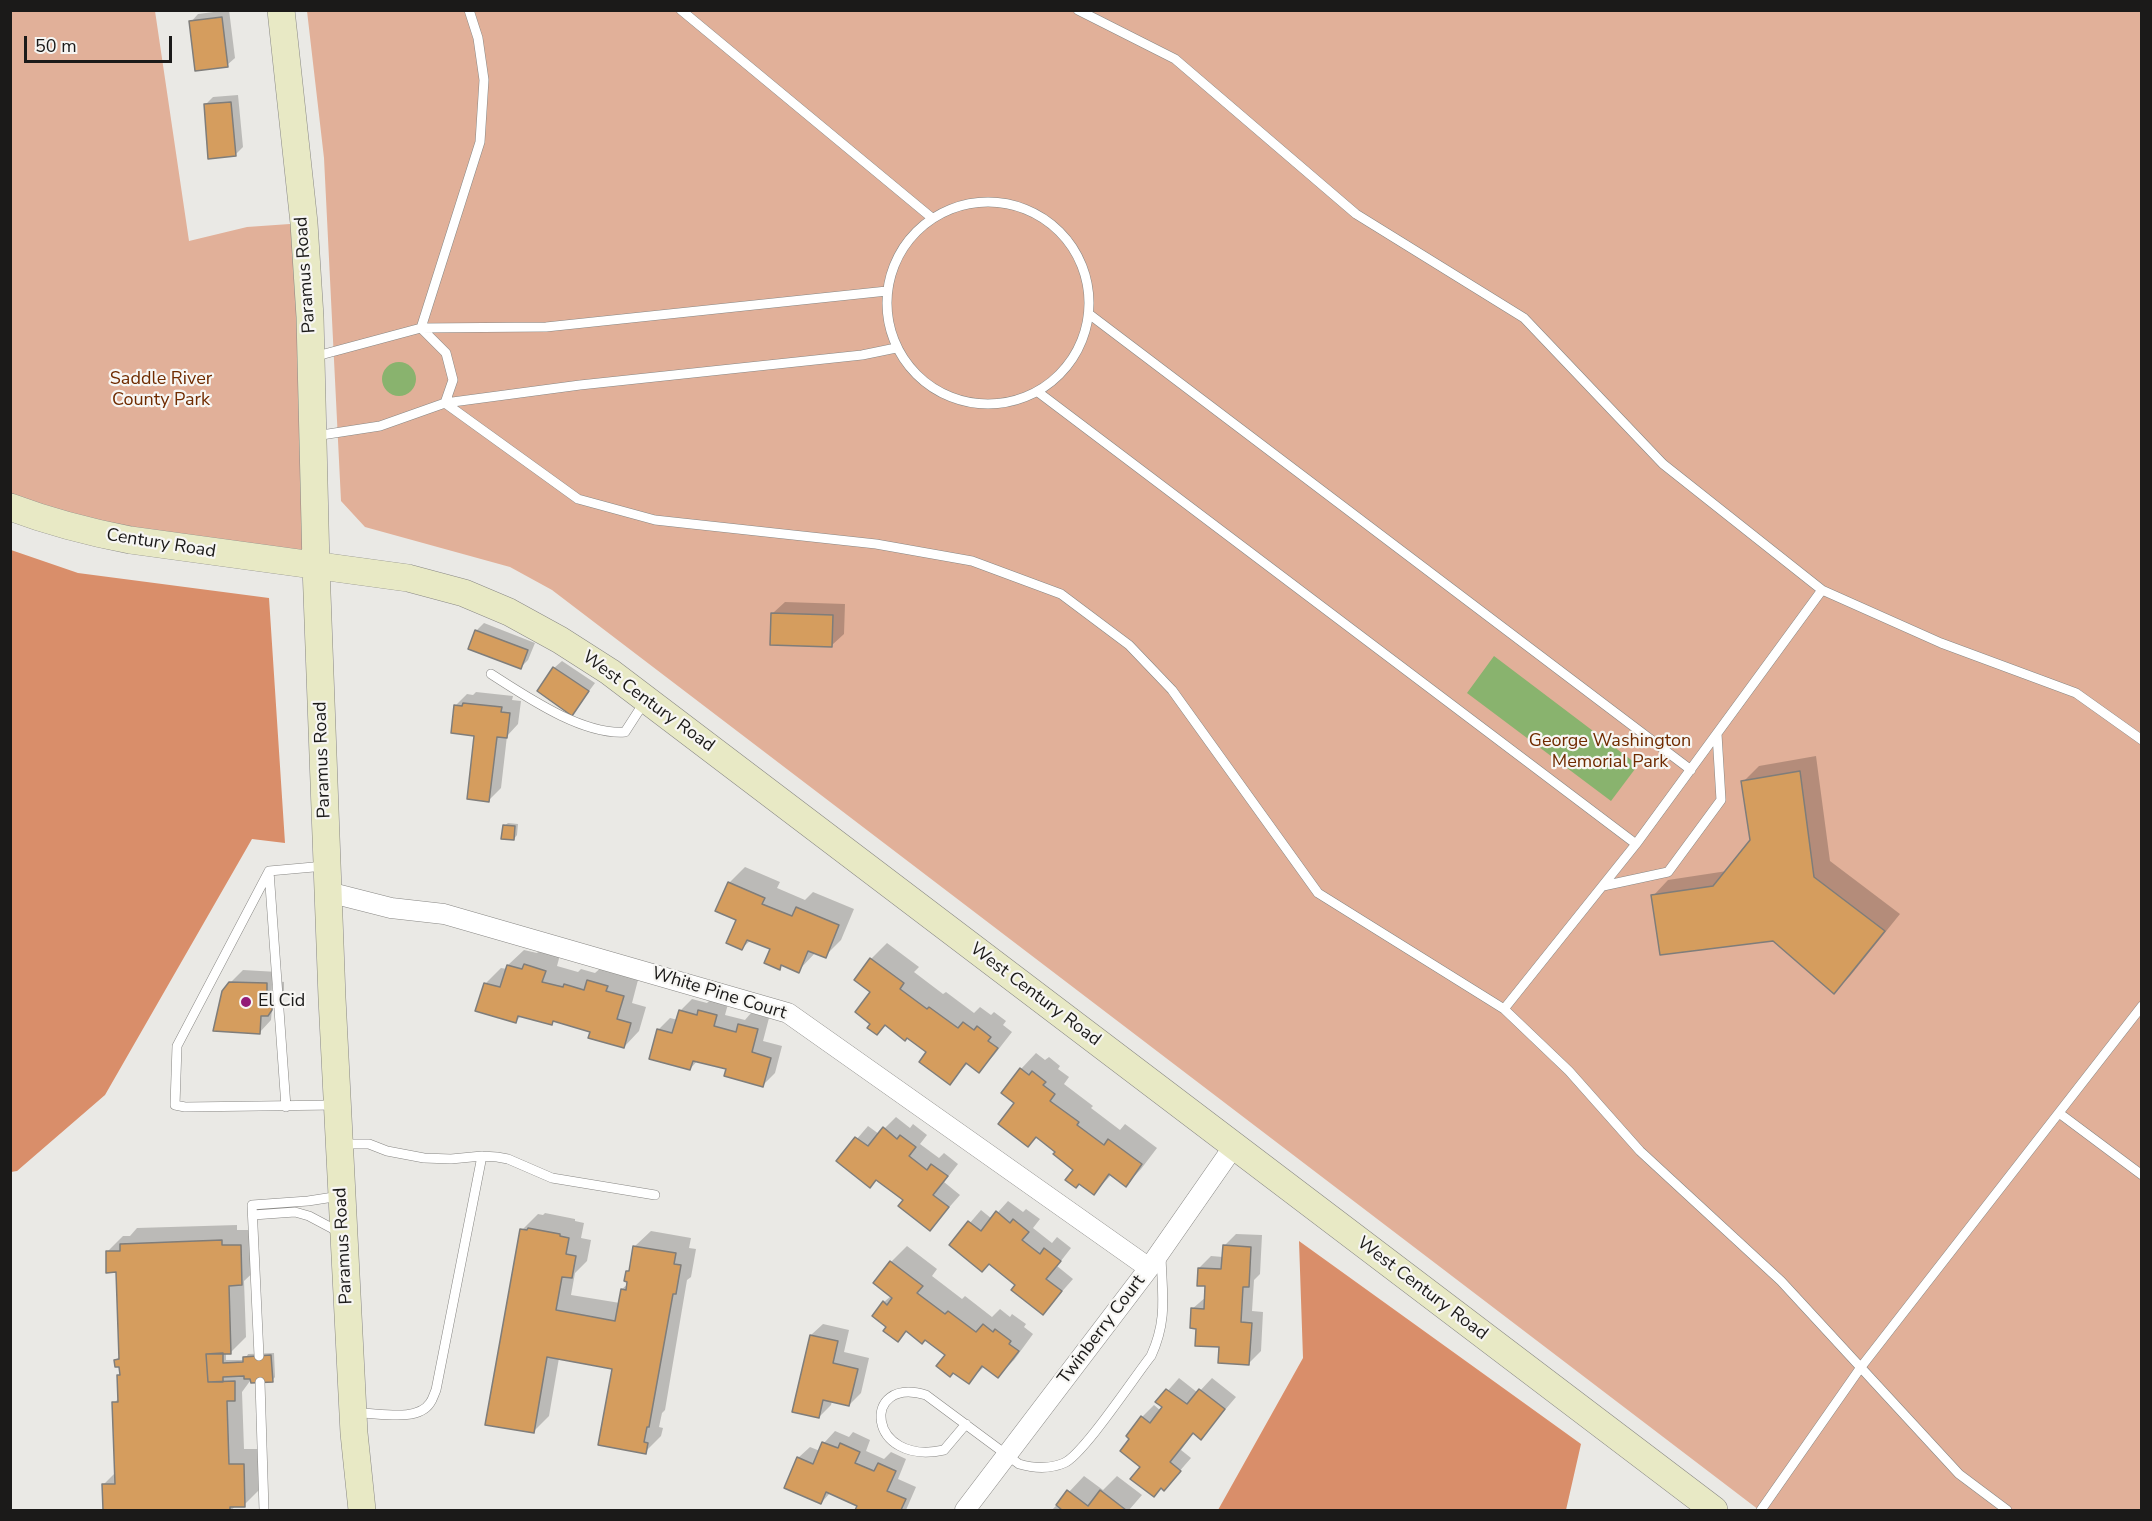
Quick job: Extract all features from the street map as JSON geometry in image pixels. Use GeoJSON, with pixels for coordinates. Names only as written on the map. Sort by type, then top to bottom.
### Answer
{"type":"FeatureCollection","features":[{"type":"Feature","properties":{"kind":"main road","name":"Paramus Road"},"geometry":{"type":"LineString","coordinates":[[281,10],[304,223],[311,358],[316,567],[339,1144],[353,1413],[362,1510]]}},
{"type":"Feature","properties":{"kind":"main road","name":"Century Road"},"geometry":{"type":"LineString","coordinates":[[10,507],[88,532],[316,567]]}},
{"type":"Feature","properties":{"kind":"main road","name":"West Century Road"},"geometry":{"type":"LineString","coordinates":[[316,567],[408,578],[464,593],[509,612],[560,640],[610,672],[1714,1510]]}},
{"type":"Feature","properties":{"kind":"street","name":"White Pine Court"},"geometry":{"type":"LineString","coordinates":[[328,879],[391,908],[444,914],[788,1013],[1149,1268]]}},
{"type":"Feature","properties":{"kind":"street","name":"Twinberry Court"},"geometry":{"type":"LineString","coordinates":[[965,1510],[1149,1268],[1234,1146]]}},
{"type":"Feature","properties":{"kind":"lane"},"geometry":{"type":"LineString","coordinates":[[422,328],[480,142],[484,80],[478,38],[469,10]]}},
{"type":"Feature","properties":{"kind":"lane"},"geometry":{"type":"LineString","coordinates":[[681,10],[932,218]]}},
{"type":"Feature","properties":{"kind":"lane"},"geometry":{"type":"LineString","coordinates":[[1077,10],[1175,58],[1356,214],[1524,318],[1663,464],[1822,590],[1941,643],[2076,693],[2142,740]]}},
{"type":"Feature","properties":{"kind":"lane"},"geometry":{"type":"LineString","coordinates":[[1005,203],[1041,216],[1069,242],[1086,275],[1089,314],[1081,345],[1063,372],[1038,392],[998,404],[957,400],[921,381],[896,348],[887,320],[887,291],[901,249],[932,218],[967,204],[1005,203]]}},
{"type":"Feature","properties":{"kind":"lane"},"geometry":{"type":"LineString","coordinates":[[311,358],[422,328],[546,327],[887,291]]}},
{"type":"Feature","properties":{"kind":"lane"},"geometry":{"type":"LineString","coordinates":[[1089,314],[1691,770]]}},
{"type":"Feature","properties":{"kind":"lane"},"geometry":{"type":"LineString","coordinates":[[422,328],[446,353],[453,380],[444,404]]}},
{"type":"Feature","properties":{"kind":"lane"},"geometry":{"type":"LineString","coordinates":[[313,436],[380,426],[444,404],[580,385],[862,355],[896,348]]}},
{"type":"Feature","properties":{"kind":"lane"},"geometry":{"type":"LineString","coordinates":[[1038,392],[1636,844]]}},
{"type":"Feature","properties":{"kind":"lane"},"geometry":{"type":"LineString","coordinates":[[444,404],[578,499],[655,520],[876,544],[972,561],[1061,594],[1129,645],[1172,690],[1318,893],[1504,1009],[1569,1071],[1640,1151],[1781,1281],[1959,1474],[2007,1510]]}},
{"type":"Feature","properties":{"kind":"lane"},"geometry":{"type":"LineString","coordinates":[[1504,1009],[1636,844],[1822,590]]}},
{"type":"Feature","properties":{"kind":"lane"},"geometry":{"type":"LineString","coordinates":[[491,674],[549,710],[610,734],[625,732],[646,699]]}},
{"type":"Feature","properties":{"kind":"lane"},"geometry":{"type":"LineString","coordinates":[[1603,886],[1668,872],[1721,800],[1717,734]]}},
{"type":"Feature","properties":{"kind":"lane"},"geometry":{"type":"LineString","coordinates":[[269,871],[328,879]]}},
{"type":"Feature","properties":{"kind":"lane"},"geometry":{"type":"LineString","coordinates":[[269,871],[177,1046],[175,1105],[185,1107],[338,1105]]}},
{"type":"Feature","properties":{"kind":"lane"},"geometry":{"type":"LineString","coordinates":[[269,871],[286,1107]]}},
{"type":"Feature","properties":{"kind":"lane"},"geometry":{"type":"LineString","coordinates":[[1761,1510],[1861,1367],[2142,1006]]}},
{"type":"Feature","properties":{"kind":"lane"},"geometry":{"type":"LineString","coordinates":[[2059,1113],[2142,1175]]}},
{"type":"Feature","properties":{"kind":"lane"},"geometry":{"type":"LineString","coordinates":[[339,1144],[369,1144],[387,1152],[424,1158],[451,1159],[482,1156],[508,1159],[552,1178],[655,1195]]}},
{"type":"Feature","properties":{"kind":"lane"},"geometry":{"type":"LineString","coordinates":[[353,1413],[370,1412],[407,1416],[429,1406],[436,1390],[482,1156]]}},
{"type":"Feature","properties":{"kind":"lane"},"geometry":{"type":"LineString","coordinates":[[259,1356],[252,1205],[342,1196]]}},
{"type":"Feature","properties":{"kind":"lane"},"geometry":{"type":"LineString","coordinates":[[253,1215],[295,1212],[309,1216],[344,1235]]}},
{"type":"Feature","properties":{"kind":"lane"},"geometry":{"type":"LineString","coordinates":[[966,1424],[944,1450],[920,1452],[908,1450],[892,1440],[881,1425],[880,1417],[884,1404],[890,1398],[909,1391],[926,1395],[966,1424],[1019,1464],[1044,1467],[1065,1463],[1082,1448],[1151,1356],[1157,1343],[1162,1329],[1163,1315],[1161,1251]]}},
{"type":"Feature","properties":{"kind":"lane"},"geometry":{"type":"LineString","coordinates":[[260,1382],[264,1510]]}},
{"type":"Feature","properties":{"kind":"green space","name":"Saddle River County Park"},"geometry":{"type":"Polygon","coordinates":[[[10,11],[155,11],[189,241],[247,227],[304,223],[316,566],[11,507],[10,11]]]}},
{"type":"Feature","properties":{"kind":"green space","name":"George Washington Memorial Park"},"geometry":{"type":"Polygon","coordinates":[[[307,11],[2141,11],[2141,1510],[1759,1510],[552,590],[510,567],[365,527],[341,501],[324,158],[307,11]]]}},
{"type":"Feature","properties":{"kind":"shaded area"},"geometry":{"type":"Polygon","coordinates":[[[399,362],[411,367],[416,379],[411,391],[399,396],[387,391],[382,379],[387,367],[399,362]]]}},
{"type":"Feature","properties":{"kind":"shaded area"},"geometry":{"type":"Polygon","coordinates":[[[11,550],[78,573],[269,598],[285,843],[252,839],[105,1095],[17,1171],[11,1172],[11,550]]]}},
{"type":"Feature","properties":{"kind":"shaded area"},"geometry":{"type":"Polygon","coordinates":[[[1494,656],[1638,765],[1611,801],[1467,693],[1494,656]]]}},
{"type":"Feature","properties":{"kind":"shaded area"},"geometry":{"type":"Polygon","coordinates":[[[1299,1241],[1581,1444],[1566,1510],[1218,1510],[1303,1358],[1299,1241]]]}},
{"type":"Feature","properties":{"kind":"building"},"geometry":{"type":"Polygon","coordinates":[[[222,17],[228,67],[195,71],[189,21],[222,17]]]}},
{"type":"Feature","properties":{"kind":"building"},"geometry":{"type":"Polygon","coordinates":[[[231,102],[236,156],[208,159],[204,104],[231,102]]]}},
{"type":"Feature","properties":{"kind":"building"},"geometry":{"type":"Polygon","coordinates":[[[771,613],[833,615],[832,647],[770,645],[771,613]]]}},
{"type":"Feature","properties":{"kind":"building"},"geometry":{"type":"Polygon","coordinates":[[[475,630],[528,650],[521,669],[468,649],[475,630]]]}},
{"type":"Feature","properties":{"kind":"building"},"geometry":{"type":"Polygon","coordinates":[[[553,667],[589,691],[572,716],[537,691],[553,667]]]}},
{"type":"Feature","properties":{"kind":"building"},"geometry":{"type":"Polygon","coordinates":[[[463,703],[502,707],[501,712],[510,713],[507,738],[497,737],[489,802],[467,799],[474,736],[451,733],[454,705],[462,706],[463,703]]]}},
{"type":"Feature","properties":{"kind":"building"},"geometry":{"type":"Polygon","coordinates":[[[1800,771],[1814,877],[1885,931],[1834,994],[1773,941],[1660,955],[1651,895],[1713,886],[1750,840],[1741,781],[1800,771]]]}},
{"type":"Feature","properties":{"kind":"building"},"geometry":{"type":"Polygon","coordinates":[[[503,825],[515,826],[514,840],[501,839],[503,825]]]}},
{"type":"Feature","properties":{"kind":"building"},"geometry":{"type":"Polygon","coordinates":[[[728,882],[765,898],[762,904],[792,916],[796,907],[839,925],[826,958],[808,951],[799,973],[781,965],[780,970],[764,963],[770,949],[747,940],[742,950],[726,943],[736,920],[715,911],[728,882]]]}},
{"type":"Feature","properties":{"kind":"building"},"geometry":{"type":"Polygon","coordinates":[[[870,958],[904,983],[900,989],[927,1009],[929,1007],[958,1028],[963,1022],[974,1030],[977,1026],[991,1037],[988,1041],[998,1048],[979,1073],[966,1063],[950,1085],[919,1062],[926,1052],[907,1038],[905,1041],[885,1025],[877,1035],[867,1028],[870,1024],[855,1012],[870,992],[854,980],[870,958]]]}},
{"type":"Feature","properties":{"kind":"building"},"geometry":{"type":"Polygon","coordinates":[[[524,964],[546,971],[542,982],[563,987],[564,984],[584,990],[587,980],[608,986],[606,991],[624,996],[617,1019],[631,1023],[624,1048],[588,1038],[590,1032],[553,1021],[552,1025],[518,1016],[516,1023],[475,1011],[484,983],[500,987],[507,965],[522,969],[524,964]]]}},
{"type":"Feature","properties":{"kind":"building","name":"El Cid"},"geometry":{"type":"Polygon","coordinates":[[[229,982],[267,983],[267,992],[273,993],[272,1010],[268,1016],[261,1016],[260,1034],[213,1031],[222,991],[229,982]]]}},
{"type":"Feature","properties":{"kind":"building"},"geometry":{"type":"Polygon","coordinates":[[[679,1010],[697,1015],[698,1010],[717,1015],[714,1026],[736,1032],[738,1024],[758,1029],[752,1052],[771,1058],[763,1087],[724,1076],[726,1069],[693,1061],[690,1070],[649,1059],[657,1029],[672,1033],[679,1010]]]}},
{"type":"Feature","properties":{"kind":"building"},"geometry":{"type":"Polygon","coordinates":[[[1020,1068],[1029,1075],[1032,1071],[1046,1082],[1043,1085],[1055,1094],[1050,1101],[1079,1122],[1077,1125],[1104,1145],[1108,1139],[1142,1164],[1126,1187],[1109,1174],[1094,1195],[1079,1184],[1076,1188],[1065,1180],[1073,1170],[1053,1154],[1055,1152],[1036,1137],[1028,1147],[998,1124],[1014,1103],[1001,1093],[1020,1068]]]}},
{"type":"Feature","properties":{"kind":"building"},"geometry":{"type":"Polygon","coordinates":[[[883,1127],[897,1139],[900,1135],[916,1147],[909,1156],[927,1170],[931,1164],[948,1176],[933,1195],[949,1207],[930,1231],[898,1206],[903,1200],[876,1180],[870,1188],[836,1161],[855,1137],[868,1146],[883,1127]]]}},
{"type":"Feature","properties":{"kind":"building"},"geometry":{"type":"Polygon","coordinates":[[[996,1211],[1010,1223],[1013,1219],[1029,1232],[1022,1240],[1040,1254],[1044,1248],[1061,1261],[1046,1279],[1062,1291],[1043,1315],[1011,1290],[1015,1285],[989,1264],[982,1272],[949,1245],[968,1221],[981,1231],[996,1211]]]}},
{"type":"Feature","properties":{"kind":"building"},"geometry":{"type":"Polygon","coordinates":[[[528,1228],[569,1238],[566,1254],[576,1256],[572,1278],[562,1277],[556,1310],[615,1321],[621,1289],[626,1290],[627,1282],[624,1281],[626,1271],[629,1271],[633,1246],[676,1253],[674,1264],[681,1265],[676,1294],[673,1294],[649,1427],[647,1427],[644,1442],[648,1443],[646,1454],[598,1445],[612,1369],[547,1357],[534,1433],[485,1425],[520,1229],[527,1230],[528,1228]]]}},
{"type":"Feature","properties":{"kind":"building"},"geometry":{"type":"Polygon","coordinates":[[[222,1240],[222,1245],[241,1245],[242,1285],[229,1286],[231,1354],[206,1354],[208,1382],[235,1381],[235,1401],[227,1401],[229,1464],[244,1464],[245,1507],[230,1507],[230,1510],[103,1510],[102,1484],[115,1484],[112,1402],[118,1402],[117,1375],[120,1375],[119,1367],[115,1367],[114,1360],[119,1359],[116,1272],[106,1273],[106,1251],[120,1251],[120,1244],[222,1240]]]}},
{"type":"Feature","properties":{"kind":"building"},"geometry":{"type":"Polygon","coordinates":[[[1223,1245],[1251,1247],[1249,1287],[1243,1287],[1241,1322],[1252,1323],[1249,1365],[1218,1363],[1219,1347],[1195,1346],[1196,1329],[1190,1328],[1191,1308],[1204,1309],[1205,1286],[1197,1286],[1198,1268],[1221,1269],[1223,1245]]]}},
{"type":"Feature","properties":{"kind":"building"},"geometry":{"type":"Polygon","coordinates":[[[890,1261],[923,1286],[917,1293],[945,1314],[948,1311],[976,1332],[983,1324],[993,1332],[995,1329],[1011,1341],[1009,1344],[1019,1351],[998,1378],[982,1366],[969,1384],[953,1373],[950,1377],[936,1366],[945,1355],[925,1340],[922,1344],[906,1331],[898,1342],[883,1331],[886,1327],[872,1316],[883,1301],[887,1305],[892,1298],[873,1283],[890,1261]]]}},
{"type":"Feature","properties":{"kind":"building"},"geometry":{"type":"Polygon","coordinates":[[[810,1335],[838,1341],[833,1363],[858,1369],[849,1406],[823,1400],[819,1418],[792,1412],[810,1335]]]}},
{"type":"Feature","properties":{"kind":"building"},"geometry":{"type":"Polygon","coordinates":[[[223,1353],[223,1363],[243,1362],[243,1357],[271,1355],[273,1382],[251,1383],[250,1379],[244,1379],[244,1376],[223,1377],[223,1382],[208,1382],[206,1354],[223,1353]]]}},
{"type":"Feature","properties":{"kind":"building"},"geometry":{"type":"Polygon","coordinates":[[[1166,1389],[1187,1404],[1199,1389],[1225,1409],[1201,1440],[1193,1433],[1170,1462],[1181,1471],[1164,1491],[1161,1488],[1154,1497],[1130,1479],[1140,1467],[1120,1451],[1129,1439],[1126,1436],[1141,1416],[1150,1423],[1162,1407],[1155,1402],[1166,1389]]]}},
{"type":"Feature","properties":{"kind":"building"},"geometry":{"type":"Polygon","coordinates":[[[822,1442],[838,1448],[840,1443],[860,1452],[855,1463],[874,1471],[878,1463],[896,1471],[887,1491],[906,1499],[901,1510],[855,1510],[857,1506],[826,1492],[821,1504],[784,1488],[797,1457],[813,1464],[822,1442]]]}},
{"type":"Feature","properties":{"kind":"building"},"geometry":{"type":"Polygon","coordinates":[[[1067,1490],[1088,1506],[1100,1490],[1126,1510],[1062,1510],[1056,1505],[1067,1490]]]}},
{"type":"Feature","properties":{"kind":"place","name":"El Cid"},"geometry":{"type":"Point","coordinates":[246,1002]}}]}
